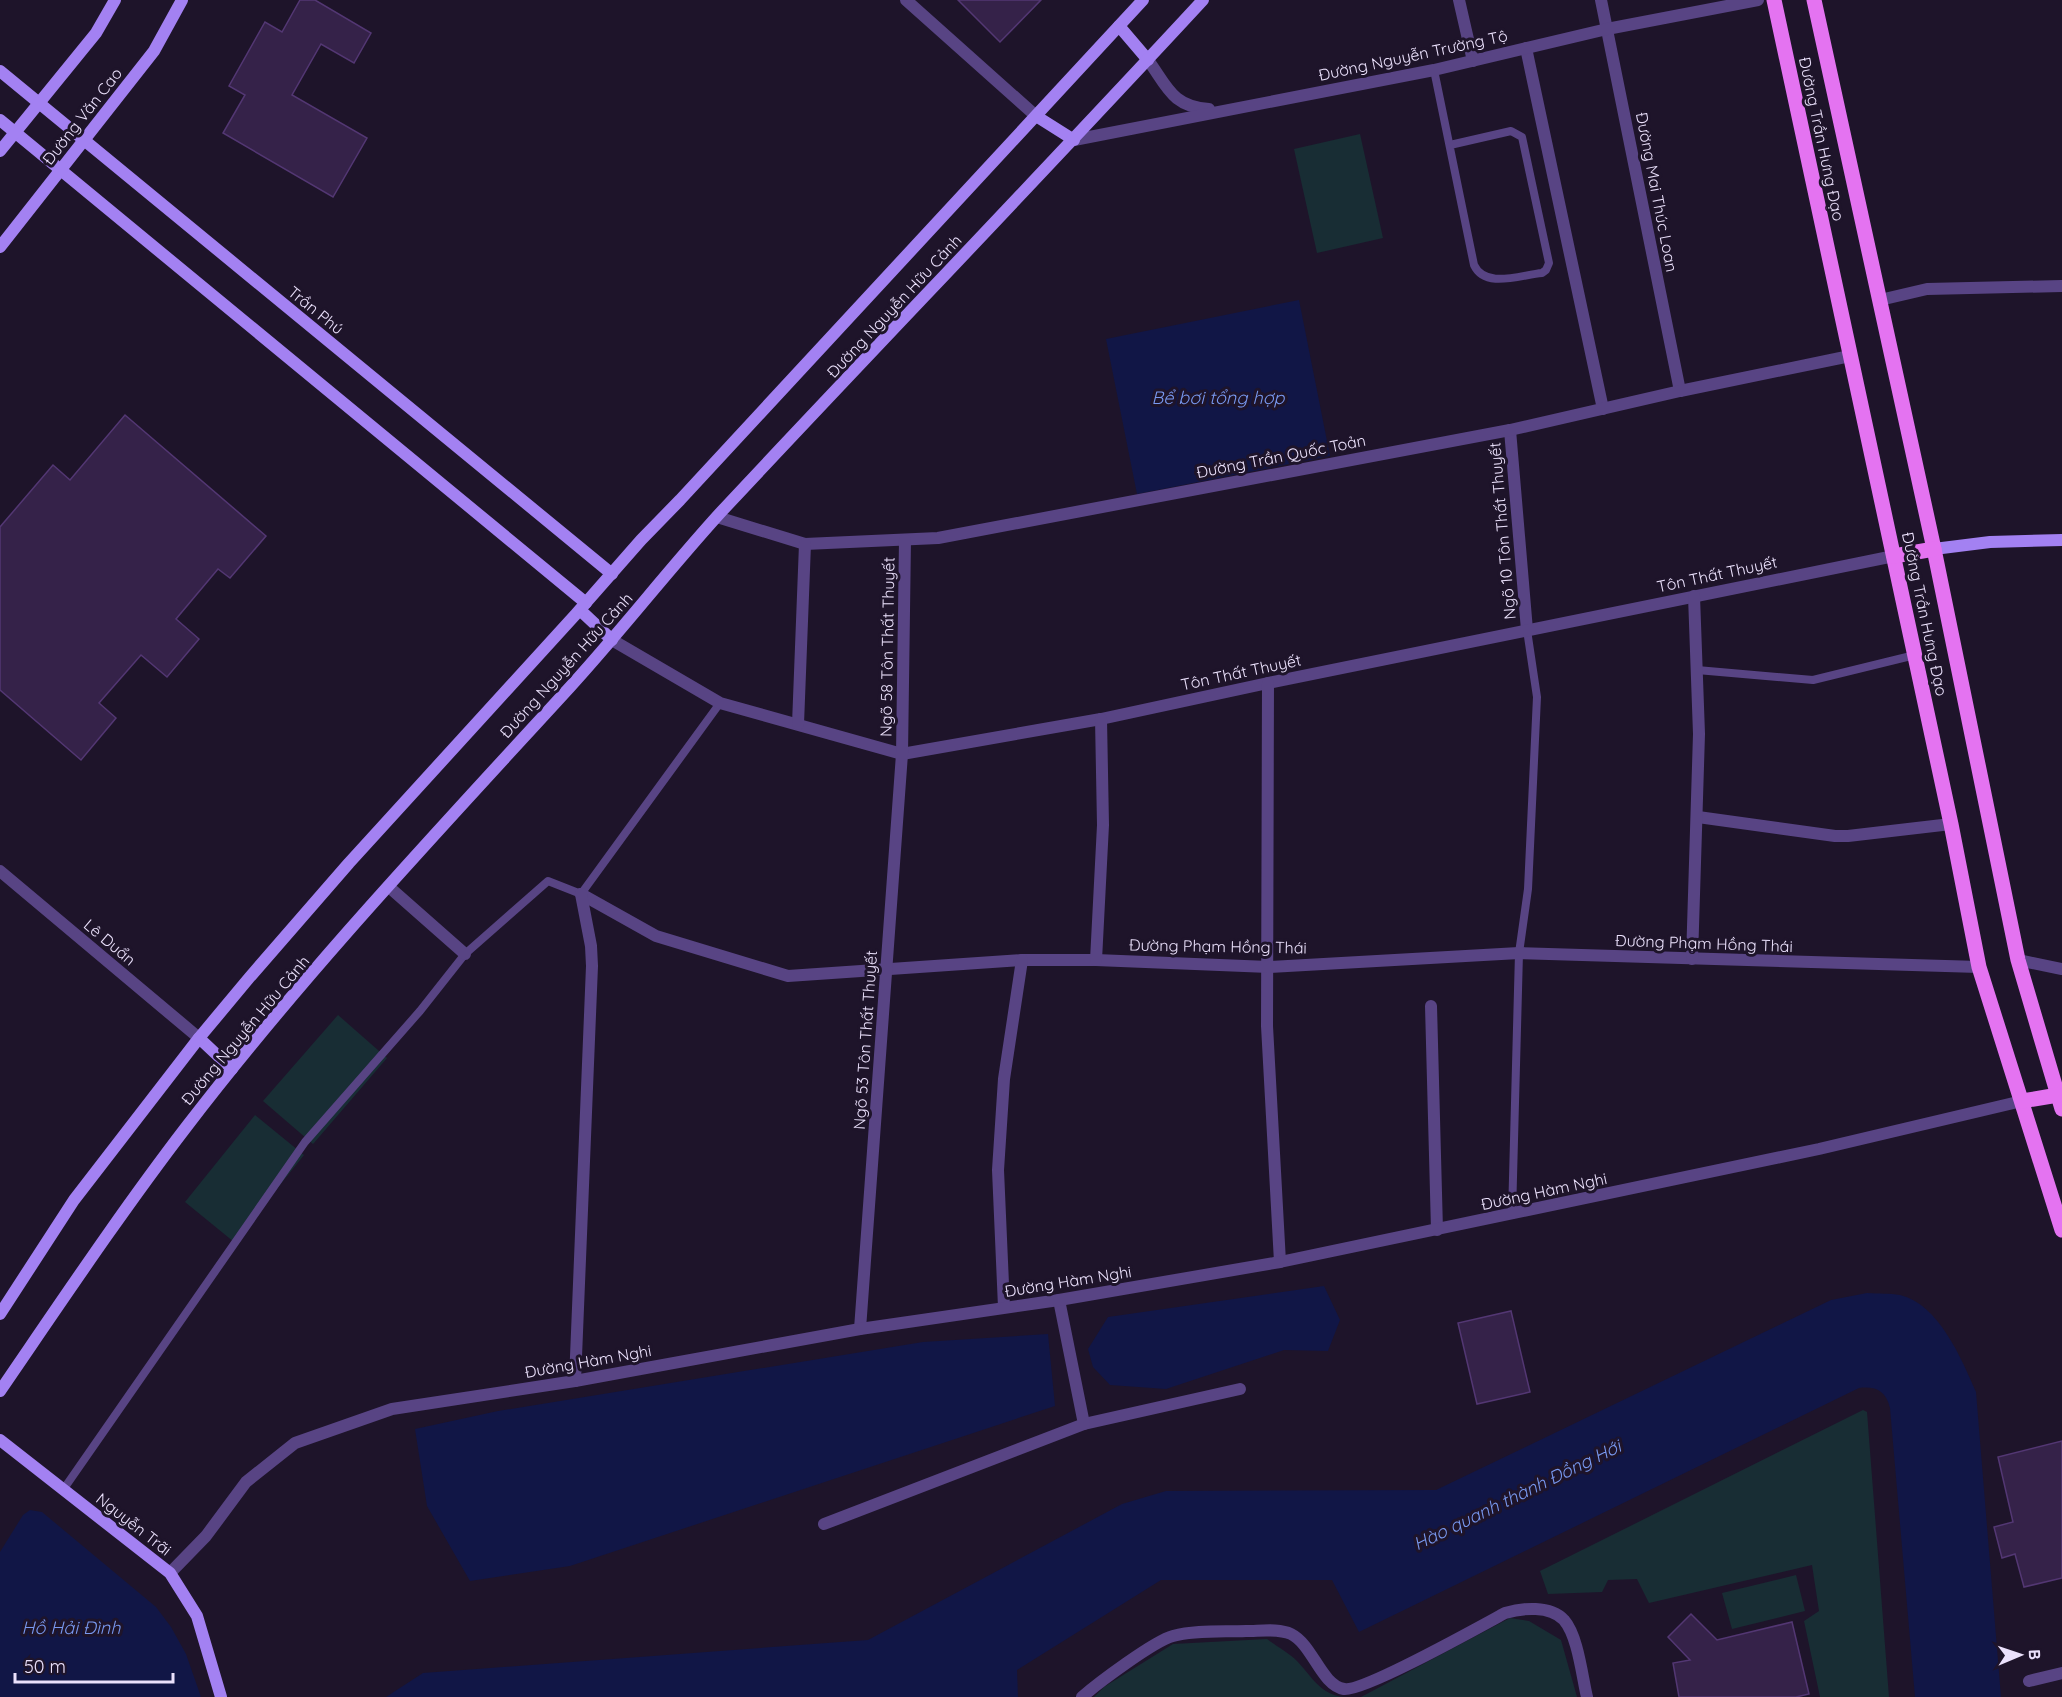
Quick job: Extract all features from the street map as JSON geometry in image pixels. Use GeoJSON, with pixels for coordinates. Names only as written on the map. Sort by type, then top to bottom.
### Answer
{"type":"FeatureCollection","features":[{"type":"Feature","properties":{"kind":"main road"},"geometry":{"type":"LineString","coordinates":[[0,151],[96,33],[115,0]]}},
{"type":"Feature","properties":{"kind":"main road","name":"Đường Văn Cao"},"geometry":{"type":"LineString","coordinates":[[0,247],[154,51],[182,0]]}},
{"type":"Feature","properties":{"kind":"main road","name":"Đường Nguyễn Hữu Cảnh"},"geometry":{"type":"LineString","coordinates":[[0,1314],[74,1200],[199,1038],[350,863],[641,540],[1143,0]]}},
{"type":"Feature","properties":{"kind":"main road","name":"Đường Nguyễn Hữu Cảnh"},"geometry":{"type":"LineString","coordinates":[[0,1391],[112,1228],[187,1126],[232,1069],[389,887],[612,640],[717,518],[1203,0]]}},
{"type":"Feature","properties":{"kind":"main road","name":"Đường Trần Hưng Đạo"},"geometry":{"type":"LineString","coordinates":[[1774,0],[1951,824],[1979,967],[2062,1230]]}},
{"type":"Feature","properties":{"kind":"main road","name":"Đường Trần Hưng Đạo"},"geometry":{"type":"LineString","coordinates":[[1814,0],[1934,549],[2018,960],[2061,1100]]}},
{"type":"Feature","properties":{"kind":"main road"},"geometry":{"type":"LineString","coordinates":[[1119,26],[1148,60]]}},
{"type":"Feature","properties":{"kind":"main road","name":"Trần Phú"},"geometry":{"type":"LineString","coordinates":[[0,71],[612,574]]}},
{"type":"Feature","properties":{"kind":"main road"},"geometry":{"type":"LineString","coordinates":[[1036,116],[1074,140]]}},
{"type":"Feature","properties":{"kind":"main road"},"geometry":{"type":"LineString","coordinates":[[0,120],[583,606],[612,640]]}},
{"type":"Feature","properties":{"kind":"main road"},"geometry":{"type":"LineString","coordinates":[[1894,556],[1990,542],[2062,540]]}},
{"type":"Feature","properties":{"kind":"main road"},"geometry":{"type":"LineString","coordinates":[[199,1038],[232,1069]]}},
{"type":"Feature","properties":{"kind":"main road"},"geometry":{"type":"LineString","coordinates":[[2022,1101],[2061,1100]]}},
{"type":"Feature","properties":{"kind":"main road","name":"Nguyễn Trãi"},"geometry":{"type":"LineString","coordinates":[[0,1440],[170,1573],[197,1616],[221,1697]]}},
{"type":"Feature","properties":{"kind":"street"},"geometry":{"type":"LineString","coordinates":[[1459,0],[1473,61]]}},
{"type":"Feature","properties":{"kind":"street","name":"Đường Mai Thúc Loan"},"geometry":{"type":"LineString","coordinates":[[1601,0],[1680,391]]}},
{"type":"Feature","properties":{"kind":"street","name":"Đường Nguyễn Trường Tộ"},"geometry":{"type":"LineString","coordinates":[[1074,140],[1434,70],[1607,29],[1758,0]]}},
{"type":"Feature","properties":{"kind":"street"},"geometry":{"type":"LineString","coordinates":[[909,1],[1036,116]]}},
{"type":"Feature","properties":{"kind":"street"},"geometry":{"type":"LineString","coordinates":[[1526,48],[1603,409]]}},
{"type":"Feature","properties":{"kind":"street"},"geometry":{"type":"LineString","coordinates":[[1148,60],[1170,93],[1186,105],[1195,108],[1228,110]]}},
{"type":"Feature","properties":{"kind":"street"},"geometry":{"type":"LineString","coordinates":[[1880,300],[1927,290],[2062,286]]}},
{"type":"Feature","properties":{"kind":"street","name":"Đường Trần Quốc Toản"},"geometry":{"type":"LineString","coordinates":[[717,518],[805,544],[938,538],[1510,430],[1680,391],[1850,356]]}},
{"type":"Feature","properties":{"kind":"street","name":"Ngõ 10 Tôn Thất Thuyết"},"geometry":{"type":"LineString","coordinates":[[1510,430],[1527,630]]}},
{"type":"Feature","properties":{"kind":"street","name":"Ngõ 58 Tôn Thất Thuyết"},"geometry":{"type":"LineString","coordinates":[[902,754],[905,540]]}},
{"type":"Feature","properties":{"kind":"street"},"geometry":{"type":"LineString","coordinates":[[798,724],[805,544]]}},
{"type":"Feature","properties":{"kind":"street","name":"Tôn Thất Thuyết"},"geometry":{"type":"LineString","coordinates":[[612,640],[720,704],[902,754],[1101,719],[1894,556]]}},
{"type":"Feature","properties":{"kind":"street"},"geometry":{"type":"LineString","coordinates":[[1692,959],[1698,817],[1694,596]]}},
{"type":"Feature","properties":{"kind":"street"},"geometry":{"type":"LineString","coordinates":[[1268,683],[1268,1067],[1280,1262]]}},
{"type":"Feature","properties":{"kind":"street"},"geometry":{"type":"LineString","coordinates":[[1096,960],[1103,825],[1101,719]]}},
{"type":"Feature","properties":{"kind":"street","name":"Ngõ 53 Tôn Thất Thuyết"},"geometry":{"type":"LineString","coordinates":[[860,1329],[902,754]]}},
{"type":"Feature","properties":{"kind":"street"},"geometry":{"type":"LineString","coordinates":[[1698,817],[1835,836],[1951,824]]}},
{"type":"Feature","properties":{"kind":"street","name":"Lê Duẩn"},"geometry":{"type":"LineString","coordinates":[[0,871],[199,1038]]}},
{"type":"Feature","properties":{"kind":"street"},"geometry":{"type":"LineString","coordinates":[[389,887],[465,954]]}},
{"type":"Feature","properties":{"kind":"street"},"geometry":{"type":"LineString","coordinates":[[575,1381],[592,966],[591,946],[581,894]]}},
{"type":"Feature","properties":{"kind":"street","name":"Đường Phạm Hồng Thái"},"geometry":{"type":"LineString","coordinates":[[581,894],[656,936],[788,976],[1022,960],[1096,960],[1269,967],[1519,952],[1979,967]]}},
{"type":"Feature","properties":{"kind":"street"},"geometry":{"type":"LineString","coordinates":[[1004,1307],[998,1170],[1004,1079],[1022,960]]}},
{"type":"Feature","properties":{"kind":"street"},"geometry":{"type":"LineString","coordinates":[[2018,960],[2062,969]]}},
{"type":"Feature","properties":{"kind":"street"},"geometry":{"type":"LineString","coordinates":[[1431,1006],[1437,1230]]}},
{"type":"Feature","properties":{"kind":"street","name":"Đường Hàm Nghi"},"geometry":{"type":"LineString","coordinates":[[170,1573],[206,1536],[246,1482],[295,1443],[392,1409],[575,1381],[860,1329],[1059,1300],[1280,1262],[1819,1149],[2022,1101]]}},
{"type":"Feature","properties":{"kind":"street"},"geometry":{"type":"LineString","coordinates":[[1059,1300],[1084,1424]]}},
{"type":"Feature","properties":{"kind":"street"},"geometry":{"type":"LineString","coordinates":[[824,1524],[1084,1424],[1240,1389]]}},
{"type":"Feature","properties":{"kind":"street"},"geometry":{"type":"LineString","coordinates":[[1082,1697],[1134,1658],[1170,1636],[1192,1633],[1275,1631],[1291,1634],[1304,1644],[1328,1678],[1342,1689],[1353,1689],[1505,1613],[1520,1609],[1538,1609],[1553,1613],[1564,1620],[1573,1638],[1587,1697]]}},
{"type":"Feature","properties":{"kind":"street"},"geometry":{"type":"LineString","coordinates":[[2029,1681],[2062,1673]]}},
{"type":"Feature","properties":{"kind":"lane"},"geometry":{"type":"LineString","coordinates":[[1434,70],[1474,265],[1478,272],[1491,280],[1542,273],[1549,263],[1522,137],[1511,131],[1450,145]]}},
{"type":"Feature","properties":{"kind":"lane"},"geometry":{"type":"LineString","coordinates":[[1512,1215],[1519,952],[1528,889],[1537,697],[1527,630]]}},
{"type":"Feature","properties":{"kind":"lane"},"geometry":{"type":"LineString","coordinates":[[1697,670],[1813,680],[1915,655]]}},
{"type":"Feature","properties":{"kind":"lane"},"geometry":{"type":"LineString","coordinates":[[63,1490],[305,1142],[420,1011],[465,954],[549,882],[581,894],[720,704]]}},
{"type":"Feature","properties":{"kind":"shaded area"},"geometry":{"type":"Polygon","coordinates":[[[1360,134],[1383,238],[1317,253],[1294,149],[1360,134]]]}},
{"type":"Feature","properties":{"kind":"shaded area"},"geometry":{"type":"Polygon","coordinates":[[[338,1015],[387,1058],[313,1144],[263,1101],[338,1015]]]}},
{"type":"Feature","properties":{"kind":"shaded area"},"geometry":{"type":"Polygon","coordinates":[[[255,1115],[304,1155],[234,1242],[185,1202],[255,1115]]]}},
{"type":"Feature","properties":{"kind":"shaded area"},"geometry":{"type":"Polygon","coordinates":[[[1863,1410],[1867,1412],[1889,1697],[1820,1697],[1804,1621],[1819,1611],[1812,1565],[1649,1603],[1637,1579],[1608,1580],[1602,1592],[1548,1594],[1540,1571],[1863,1410]]]}},
{"type":"Feature","properties":{"kind":"shaded area"},"geometry":{"type":"Polygon","coordinates":[[[1796,1575],[1805,1611],[1732,1629],[1722,1593],[1796,1575]]]}},
{"type":"Feature","properties":{"kind":"shaded area"},"geometry":{"type":"Polygon","coordinates":[[[1510,1618],[1529,1621],[1561,1640],[1577,1697],[1361,1697],[1510,1618]]]}},
{"type":"Feature","properties":{"kind":"shaded area"},"geometry":{"type":"Polygon","coordinates":[[[1267,1639],[1294,1658],[1323,1689],[1336,1696],[1344,1697],[1094,1697],[1104,1687],[1173,1644],[1267,1639]]]}},
{"type":"Feature","properties":{"kind":"water","name":"Bể bơi tổng hợp"},"geometry":{"type":"Polygon","coordinates":[[[1299,300],[1330,456],[1137,494],[1106,339],[1299,300]]]}},
{"type":"Feature","properties":{"kind":"water"},"geometry":{"type":"Polygon","coordinates":[[[1324,1286],[1340,1320],[1328,1351],[1284,1350],[1166,1389],[1110,1385],[1093,1367],[1088,1349],[1108,1317],[1324,1286]]]}},
{"type":"Feature","properties":{"kind":"water","name":"Hào quanh thành Đồng Hới"},"geometry":{"type":"Polygon","coordinates":[[[1867,1293],[1900,1295],[1914,1300],[1926,1309],[1947,1335],[1976,1392],[2001,1697],[1915,1697],[1890,1408],[1886,1397],[1879,1391],[1859,1388],[1359,1632],[1332,1580],[1161,1580],[1017,1670],[1018,1697],[386,1697],[423,1673],[868,1640],[1122,1504],[1166,1491],[1436,1490],[1831,1300],[1867,1293]]]}},
{"type":"Feature","properties":{"kind":"water"},"geometry":{"type":"Polygon","coordinates":[[[1048,1334],[1055,1406],[570,1566],[470,1581],[427,1506],[415,1429],[498,1411],[923,1342],[1048,1334]]]}},
{"type":"Feature","properties":{"kind":"water","name":"Hồ Hải Đình"},"geometry":{"type":"Polygon","coordinates":[[[30,1510],[42,1512],[156,1607],[171,1627],[186,1654],[201,1697],[0,1697],[0,1552],[23,1515],[30,1510]]]}},
{"type":"Feature","properties":{"kind":"building"},"geometry":{"type":"Polygon","coordinates":[[[300,0],[315,0],[371,33],[354,63],[321,44],[292,95],[367,138],[333,197],[223,133],[245,95],[229,86],[265,22],[282,32],[300,0]]]}},
{"type":"Feature","properties":{"kind":"building"},"geometry":{"type":"Polygon","coordinates":[[[958,0],[1041,0],[1000,42],[958,0]]]}},
{"type":"Feature","properties":{"kind":"building"},"geometry":{"type":"Polygon","coordinates":[[[125,415],[266,536],[230,578],[218,569],[176,619],[199,639],[167,677],[141,655],[99,703],[116,718],[81,760],[0,690],[0,527],[53,465],[70,480],[125,415]]]}},
{"type":"Feature","properties":{"kind":"building"},"geometry":{"type":"Polygon","coordinates":[[[1511,1311],[1530,1392],[1477,1404],[1458,1323],[1511,1311]]]}},
{"type":"Feature","properties":{"kind":"building"},"geometry":{"type":"Polygon","coordinates":[[[2062,1441],[2062,1578],[2024,1587],[2015,1554],[2002,1558],[1994,1527],[2013,1522],[1998,1457],[2062,1441]]]}},
{"type":"Feature","properties":{"kind":"building"},"geometry":{"type":"Polygon","coordinates":[[[1691,1614],[1717,1640],[1792,1622],[1809,1694],[1796,1697],[1679,1697],[1673,1663],[1690,1660],[1668,1637],[1691,1614]]]}}]}
